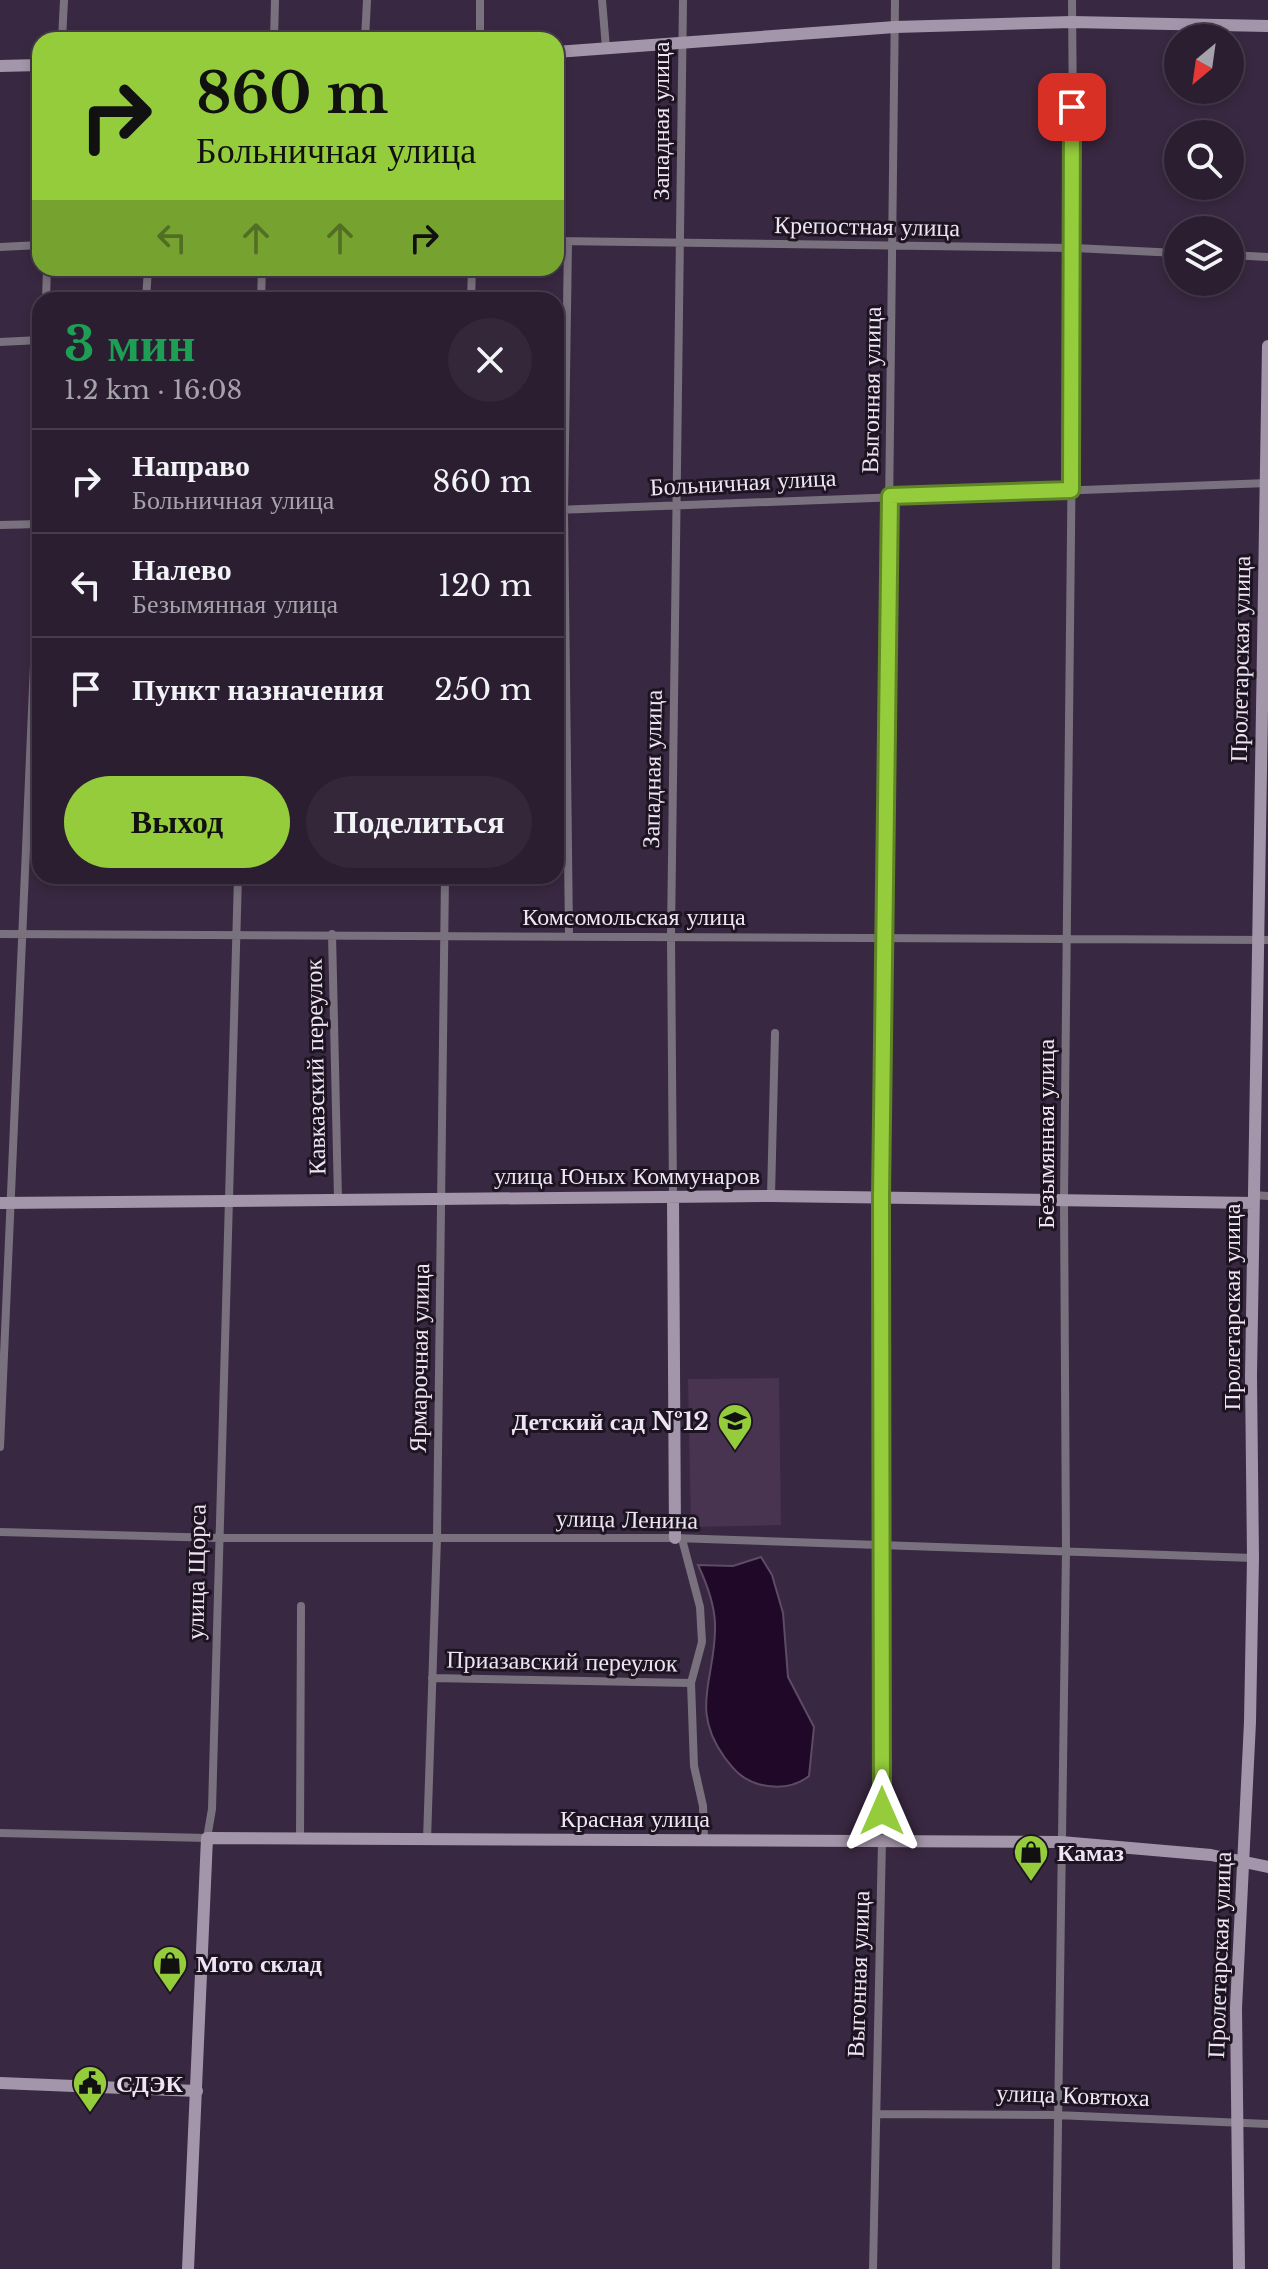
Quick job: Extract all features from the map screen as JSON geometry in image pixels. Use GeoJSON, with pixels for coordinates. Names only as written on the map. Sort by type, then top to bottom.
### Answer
{"type":"FeatureCollection","features":[{"type":"Feature","properties":{"kind":"street"},"geometry":{"type":"LineString","coordinates":[[62,32],[64,0]]}},
{"type":"Feature","properties":{"kind":"street"},"geometry":{"type":"LineString","coordinates":[[274,32],[275,0]]}},
{"type":"Feature","properties":{"kind":"street"},"geometry":{"type":"LineString","coordinates":[[365,32],[367,0]]}},
{"type":"Feature","properties":{"kind":"street"},"geometry":{"type":"LineString","coordinates":[[480,0],[480,32]]}},
{"type":"Feature","properties":{"kind":"street"},"geometry":{"type":"LineString","coordinates":[[602,0],[606,48]]}},
{"type":"Feature","properties":{"kind":"street","name":"Западная улица"},"geometry":{"type":"LineString","coordinates":[[678,1538],[671,935],[683,0]]}},
{"type":"Feature","properties":{"kind":"street","name":"Выгонная улица"},"geometry":{"type":"LineString","coordinates":[[873,2269],[882,1840],[884,1547],[881,1196],[895,0]]}},
{"type":"Feature","properties":{"kind":"street","name":"Безымянная улица"},"geometry":{"type":"LineString","coordinates":[[1056,2269],[1066,1550],[1064,1199],[1074,248],[1072,0]]}},
{"type":"Feature","properties":{"kind":"street"},"geometry":{"type":"LineString","coordinates":[[564,51],[895,27],[1072,22],[1268,26]]}},
{"type":"Feature","properties":{"kind":"street"},"geometry":{"type":"LineString","coordinates":[[0,66],[32,65]]}},
{"type":"Feature","properties":{"kind":"street","name":"Крепостная улица"},"geometry":{"type":"LineString","coordinates":[[564,242],[1074,248],[1164,252]]}},
{"type":"Feature","properties":{"kind":"street"},"geometry":{"type":"LineString","coordinates":[[564,376],[568,242]]}},
{"type":"Feature","properties":{"kind":"street"},"geometry":{"type":"LineString","coordinates":[[0,247],[32,245]]}},
{"type":"Feature","properties":{"kind":"street"},"geometry":{"type":"LineString","coordinates":[[1244,256],[1268,257]]}},
{"type":"Feature","properties":{"kind":"street"},"geometry":{"type":"LineString","coordinates":[[0,342],[32,340]]}},
{"type":"Feature","properties":{"kind":"street","name":"Пролетарская улица"},"geometry":{"type":"LineString","coordinates":[[1239,2269],[1236,2008],[1253,1558],[1254,1199],[1263,940],[1268,346]]}},
{"type":"Feature","properties":{"kind":"street","name":"Больничная улица"},"geometry":{"type":"LineString","coordinates":[[564,509],[1266,483]]}},
{"type":"Feature","properties":{"kind":"street"},"geometry":{"type":"LineString","coordinates":[[0,525],[32,525]]}},
{"type":"Feature","properties":{"kind":"street"},"geometry":{"type":"LineString","coordinates":[[564,698],[569,935]]}},
{"type":"Feature","properties":{"kind":"street"},"geometry":{"type":"LineString","coordinates":[[0,1447],[6,1203],[32,726]]}},
{"type":"Feature","properties":{"kind":"street","name":"улица Щорса"},"geometry":{"type":"LineString","coordinates":[[188,2269],[207,1838],[212,1809],[238,884]]}},
{"type":"Feature","properties":{"kind":"street","name":"Ярмарочная улица"},"geometry":{"type":"LineString","coordinates":[[427,1840],[437,1538],[445,884]]}},
{"type":"Feature","properties":{"kind":"street","name":"Комсомольская улица"},"geometry":{"type":"LineString","coordinates":[[0,934],[1263,940]]}},
{"type":"Feature","properties":{"kind":"street","name":"Кавказский переулок"},"geometry":{"type":"LineString","coordinates":[[332,934],[338,1199]]}},
{"type":"Feature","properties":{"kind":"street"},"geometry":{"type":"LineString","coordinates":[[771,1196],[775,1033]]}},
{"type":"Feature","properties":{"kind":"street","name":"улица Юных Коммунаров"},"geometry":{"type":"LineString","coordinates":[[6,1203],[771,1196],[1254,1199],[1268,1196]]}},
{"type":"Feature","properties":{"kind":"street","name":"улица Ленина"},"geometry":{"type":"LineString","coordinates":[[0,1532],[219,1538],[678,1538],[1253,1558]]}},
{"type":"Feature","properties":{"kind":"street"},"geometry":{"type":"LineString","coordinates":[[678,1538],[700,1607],[702,1642],[691,1683],[694,1766],[703,1806],[704,1840]]}},
{"type":"Feature","properties":{"kind":"street"},"geometry":{"type":"LineString","coordinates":[[300,1839],[301,1606]]}},
{"type":"Feature","properties":{"kind":"street","name":"Приазавский переулок"},"geometry":{"type":"LineString","coordinates":[[432,1678],[691,1683]]}},
{"type":"Feature","properties":{"kind":"street","name":"Красная улица"},"geometry":{"type":"LineString","coordinates":[[0,1833],[300,1839],[1061,1842],[1243,1859],[1268,1867]]}},
{"type":"Feature","properties":{"kind":"street"},"geometry":{"type":"LineString","coordinates":[[0,2083],[197,2091]]}},
{"type":"Feature","properties":{"kind":"street","name":"улица Ковтюха"},"geometry":{"type":"LineString","coordinates":[[877,2114],[1056,2115],[1268,2124]]}},
{"type":"Feature","properties":{"kind":"shaded area","name":"Детский сад №12"},"geometry":{"type":"Polygon","coordinates":[[[779,1378],[781,1525],[691,1527],[688,1379],[779,1378]]]}},
{"type":"Feature","properties":{"kind":"shaded area"},"geometry":{"type":"Polygon","coordinates":[[[761,1557],[772,1575],[783,1613],[788,1677],[814,1727],[809,1776],[797,1783],[772,1787],[748,1780],[736,1771],[714,1740],[708,1723],[707,1692],[715,1623],[710,1593],[698,1565],[733,1566],[761,1557]]]}},
{"type":"Feature","properties":{"kind":"place","name":"Детский сад №12"},"geometry":{"type":"Point","coordinates":[735,1452]}},
{"type":"Feature","properties":{"kind":"place","name":"Камаз"},"geometry":{"type":"Point","coordinates":[1031,1883]}},
{"type":"Feature","properties":{"kind":"place","name":"Мото склад"},"geometry":{"type":"Point","coordinates":[170,1994]}},
{"type":"Feature","properties":{"kind":"place","name":"СДЭК"},"geometry":{"type":"Point","coordinates":[90,2114]}},
{"type":"Feature","properties":{"kind":"route"},"geometry":{"type":"LineString","coordinates":[[882,1811],[884,1547],[881,1196],[890,496],[1071,490],[1072,107]]}}]}
